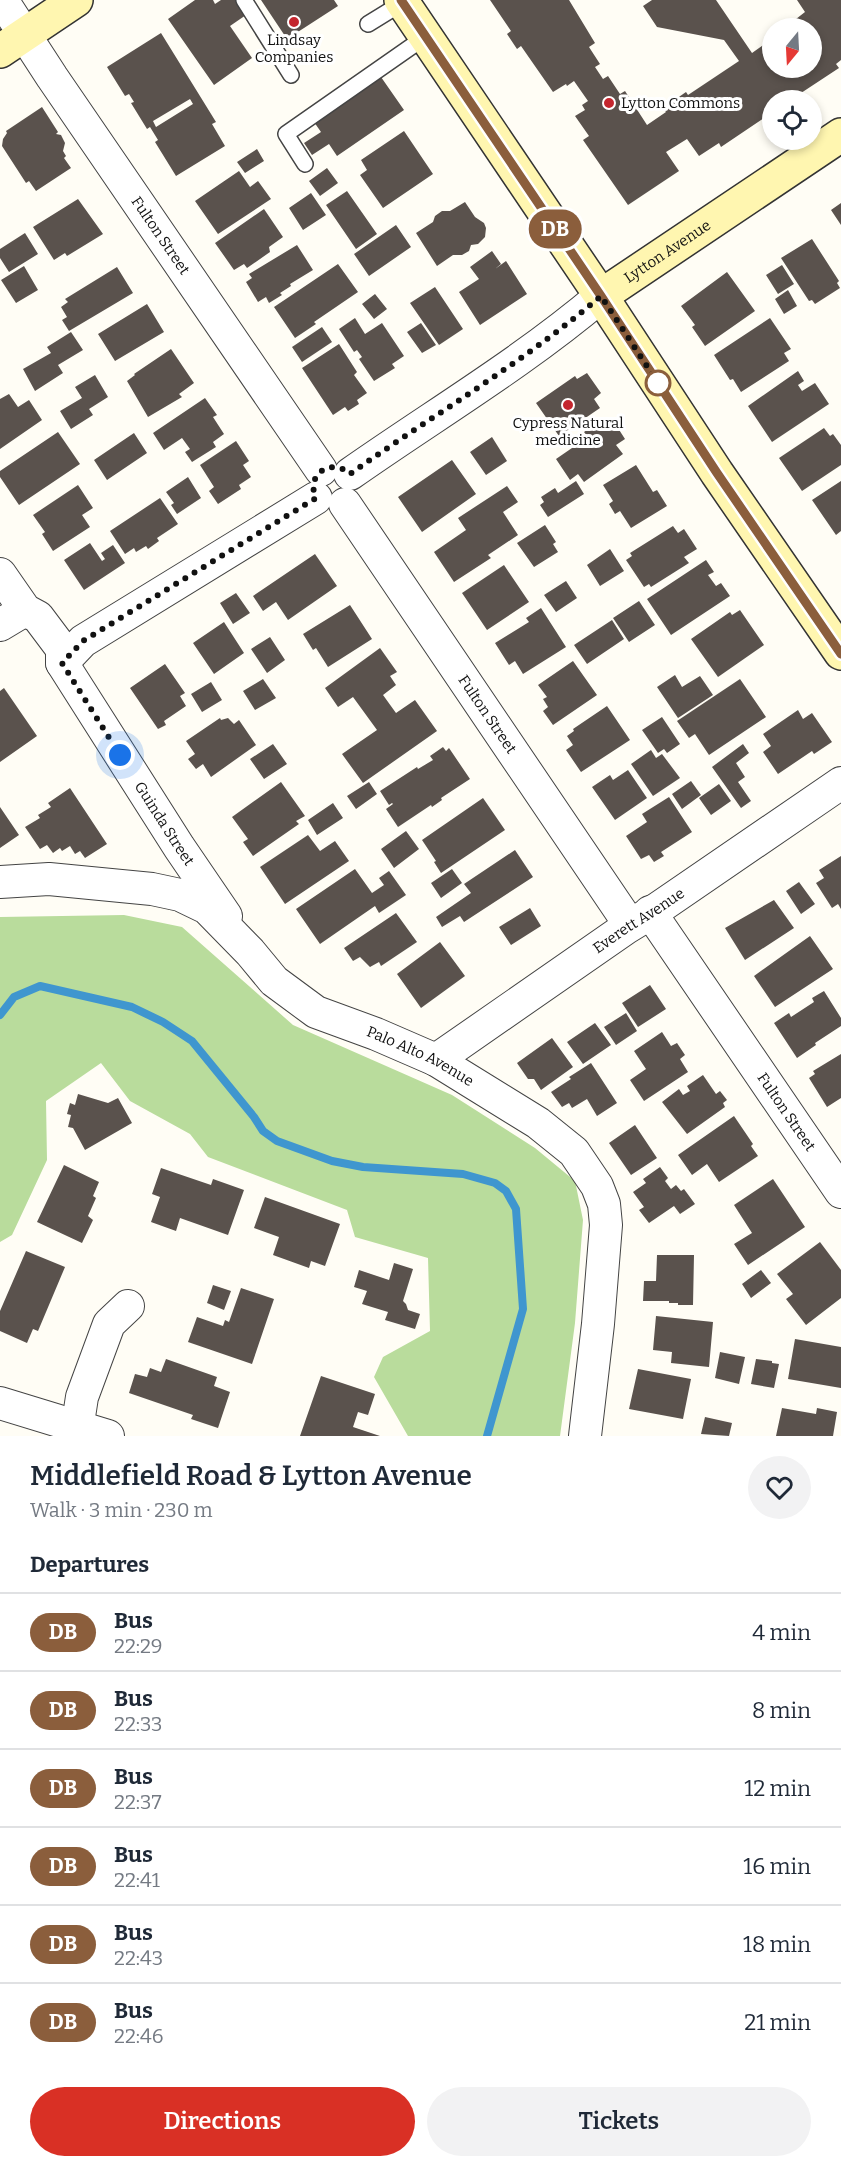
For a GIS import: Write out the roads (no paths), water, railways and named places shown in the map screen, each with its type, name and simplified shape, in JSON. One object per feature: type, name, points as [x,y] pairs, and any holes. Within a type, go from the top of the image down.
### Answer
[{"type":"main road","points":[[12,43],[76,0]]},
{"type":"main road","points":[[402,1],[717,473],[841,654]]},
{"type":"main road","name":"Lytton Avenue","points":[[601,296],[841,135]]},
{"type":"street","name":"Fulton Street","points":[[2,0],[12,43],[333,487],[640,919],[841,1192]]},
{"type":"street","name":"Lytton Avenue","points":[[62,663],[83,641],[333,487],[479,388],[601,296]]},
{"type":"street","name":"Guinda Street","points":[[0,574],[13,618],[45,658],[62,663],[179,847],[250,952]]},
{"type":"street","name":"Everett Avenue","points":[[436,1060],[841,783]]},
{"type":"street","name":"Palo Alto Avenue","points":[[0,882],[49,879],[152,889],[180,895],[207,908],[250,952],[274,981],[316,1012],[376,1034],[436,1060],[538,1123],[574,1152],[597,1186],[604,1204],[606,1225],[598,1324],[585,1436]]},
{"type":"street","points":[[77,1431],[82,1397],[110,1324],[128,1306]]},
{"type":"street","points":[[0,1402],[77,1431],[108,1436]]},
{"type":"lane","points":[[244,0],[291,75]]},
{"type":"lane","points":[[368,24],[402,1]]},
{"type":"lane","points":[[305,164],[286,134],[425,37]]},
{"type":"waterway","points":[[0,1015],[14,997],[40,986],[132,1007],[163,1022],[192,1041],[263,1131],[277,1141],[332,1161],[363,1167],[463,1174],[495,1183],[506,1191],[516,1209],[523,1309],[487,1436]]},
{"type":"place","name":"Lindsay Companies","points":[[294,22]]},
{"type":"place","name":"Lytton Commons","points":[[609,103]]},
{"type":"place","name":"Cypress Natural medicine","points":[[568,405]]}]
